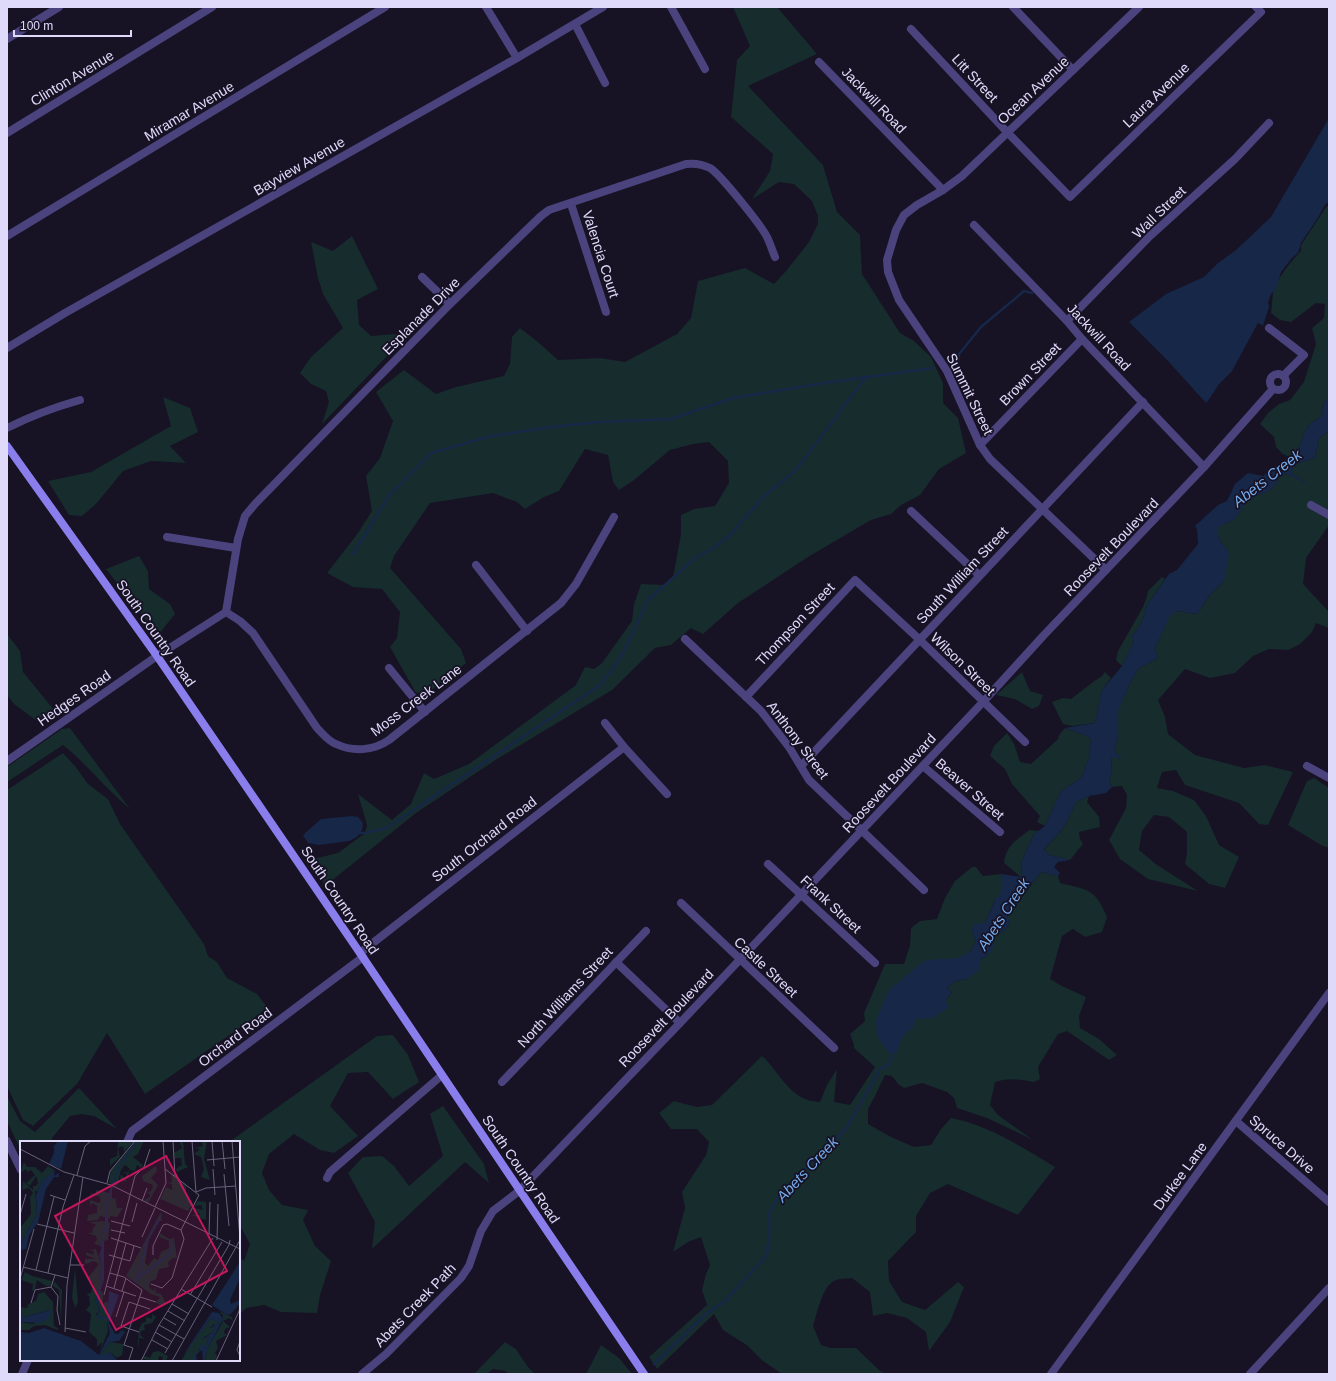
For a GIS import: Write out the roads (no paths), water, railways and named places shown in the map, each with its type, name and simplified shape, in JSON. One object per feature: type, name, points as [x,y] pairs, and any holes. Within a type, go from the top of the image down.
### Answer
[{"type":"main road","name":"South Country Road","points":[[7,446],[157,656],[362,955],[519,1191],[644,1374]]},
{"type":"street","points":[[7,39],[59,7]]},
{"type":"street","name":"Clinton Avenue","points":[[7,133],[212,7]]},
{"type":"street","name":"Miramar Avenue","points":[[7,236],[385,7]]},
{"type":"street","points":[[486,7],[517,58]]},
{"type":"street","name":"Bayview Avenue","points":[[7,348],[79,305],[517,58],[603,7]]},
{"type":"street","points":[[671,7],[705,69]]},
{"type":"street","points":[[1013,7],[1073,70]]},
{"type":"street","name":"Ocean Avenue","points":[[943,190],[962,176],[1137,8]]},
{"type":"street","name":"Laura Avenue","points":[[1070,196],[1258,10]]},
{"type":"street","points":[[575,24],[605,83]]},
{"type":"street","name":"Litt Street","points":[[911,28],[1007,132],[1070,196]]},
{"type":"street","name":"Jackwill Road","points":[[819,62],[943,190]]},
{"type":"street","name":"Wall Street","points":[[1066,321],[1150,236],[1235,159],[1270,123]]},
{"type":"street","name":"Esplanade Drive","points":[[226,612],[236,548],[245,516],[450,304],[549,210],[571,204],[686,164],[693,163],[710,168],[719,176],[759,224],[767,236],[774,257]]},
{"type":"street","name":"Summit Street","points":[[943,190],[917,205],[904,215],[896,230],[887,260],[888,272],[899,300],[947,371],[980,445],[990,460],[1106,570]]},
{"type":"street","name":"Valencia Court","points":[[571,204],[606,312]]},
{"type":"street","name":"Jackwill Road","points":[[974,225],[1204,467]]},
{"type":"street","points":[[422,277],[450,304]]},
{"type":"street","name":"Roosevelt Boulevard","points":[[1270,328],[1304,355],[1283,376]]},
{"type":"street","name":"Brown Street","points":[[980,445],[1082,339]]},
{"type":"street","name":"Roosevelt Boulevard","points":[[1277,374],[1286,379],[1284,387],[1277,390],[1273,389],[1269,384],[1271,377],[1277,374]]},
{"type":"street","name":"Roosevelt Boulevard","points":[[519,1191],[923,766],[1204,467],[1273,389]]},
{"type":"street","points":[[7,428],[28,417],[60,405],[80,400]]},
{"type":"street","name":"South William Street","points":[[801,766],[1143,402]]},
{"type":"street","points":[[1311,505],[1329,515]]},
{"type":"street","points":[[911,511],[979,575]]},
{"type":"street","name":"Moss Creek Lane","points":[[226,612],[252,633],[317,728],[326,737],[335,744],[358,750],[370,749],[381,745],[425,712],[553,611],[576,584],[614,517]]},
{"type":"street","points":[[166,537],[236,548]]},
{"type":"street","points":[[476,565],[527,631]]},
{"type":"street","name":"Thompson Street","points":[[746,697],[855,580],[864,589]]},
{"type":"street","name":"Wilson Street","points":[[864,589],[920,640],[1024,742]]},
{"type":"street","points":[[157,656],[226,612]]},
{"type":"street","name":"Anthony Street","points":[[685,639],[746,697],[776,729],[809,780],[924,890]]},
{"type":"street","name":"Hedges Road","points":[[7,761],[157,656]]},
{"type":"street","points":[[389,668],[425,712]]},
{"type":"street","points":[[605,722],[624,746],[668,794]]},
{"type":"street","name":"South Orchard Road","points":[[362,955],[624,746]]},
{"type":"street","name":"Beaver Street","points":[[923,766],[1000,832]]},
{"type":"street","points":[[1307,766],[1329,778]]},
{"type":"street","name":"Frank Street","points":[[768,864],[875,963]]},
{"type":"street","name":"Castle Street","points":[[681,903],[834,1048]]},
{"type":"street","name":"North Williams Street","points":[[502,1082],[646,930]]},
{"type":"street","name":"Orchard Road","points":[[127,1141],[132,1131],[362,955]]},
{"type":"street","points":[[616,962],[680,1023]]},
{"type":"street","name":"Durkee Lane","points":[[1051,1374],[1329,993]]},
{"type":"street","points":[[327,1178],[330,1172],[442,1075]]},
{"type":"street","name":"Spruce Drive","points":[[1236,1121],[1329,1202]]},
{"type":"street","points":[[7,1142],[20,1168]]},
{"type":"street","points":[[7,1159],[11,1150]]},
{"type":"street","name":"Abets Creek Path","points":[[362,1374],[386,1354],[461,1278],[469,1266],[481,1231],[492,1212],[519,1191]]},
{"type":"street","points":[[1250,1374],[1329,1288]]},
{"type":"street","points":[[22,1374],[28,1361]]},
{"type":"water","points":[[1329,118],[1329,201],[1324,206],[1301,243],[1298,253],[1281,272],[1276,289],[1271,294],[1268,302],[1269,307],[1263,326],[1258,323],[1232,371],[1219,384],[1206,403],[1168,361],[1129,322],[1166,294],[1204,277],[1218,263],[1236,250],[1271,217]]},
{"type":"water","points":[[1329,399],[1329,431],[1319,438],[1315,458],[1298,463],[1290,472],[1312,486],[1287,474],[1279,477],[1270,490],[1248,501],[1235,518],[1217,529],[1219,540],[1227,549],[1229,554],[1224,581],[1209,596],[1197,614],[1177,611],[1170,616],[1155,648],[1158,658],[1138,669],[1129,685],[1118,711],[1118,737],[1114,751],[1122,759],[1111,757],[1112,770],[1109,783],[1112,787],[1106,793],[1089,796],[1076,802],[1067,822],[1044,849],[1049,855],[1070,860],[1058,862],[1054,867],[1060,873],[1058,876],[1041,872],[1007,916],[1010,923],[1004,931],[993,936],[994,947],[989,954],[981,959],[979,970],[967,979],[955,981],[947,988],[952,992],[945,1001],[949,1007],[933,1018],[915,1019],[914,1026],[903,1036],[896,1053],[888,1053],[877,1035],[876,1021],[888,991],[927,960],[958,958],[970,952],[976,942],[972,931],[974,924],[985,923],[996,898],[1002,892],[1001,874],[1021,877],[1022,860],[1034,834],[1045,826],[1061,791],[1081,778],[1089,758],[1091,739],[1085,735],[1065,728],[1095,723],[1102,690],[1122,666],[1134,642],[1132,636],[1143,619],[1147,605],[1169,574],[1177,570],[1198,544],[1197,529],[1195,526],[1218,505],[1227,501],[1235,484],[1248,473],[1263,476],[1275,466],[1292,458],[1301,443],[1305,431],[1311,423],[1322,415],[1323,402]]},
{"type":"water","points":[[352,816],[358,817],[363,823],[362,830],[357,837],[349,841],[319,845],[308,843],[303,835],[321,819]]},
{"type":"waterway","points":[[952,369],[958,365],[959,354],[981,327],[1024,291],[1032,293]]},
{"type":"waterway","points":[[353,554],[389,496],[431,453],[491,436],[551,427],[599,422],[671,419],[733,398],[824,383],[933,368]]},
{"type":"waterway","points":[[357,833],[365,833],[387,828],[600,685],[620,659],[648,600],[695,558],[712,549],[729,536],[764,496],[795,471],[866,377]]},
{"type":"waterway","name":"Abets Creek","points":[[654,1364],[706,1314],[725,1301],[767,1255],[769,1213],[779,1195],[846,1129],[880,1069],[887,1066],[893,1056],[892,1051]]}]
